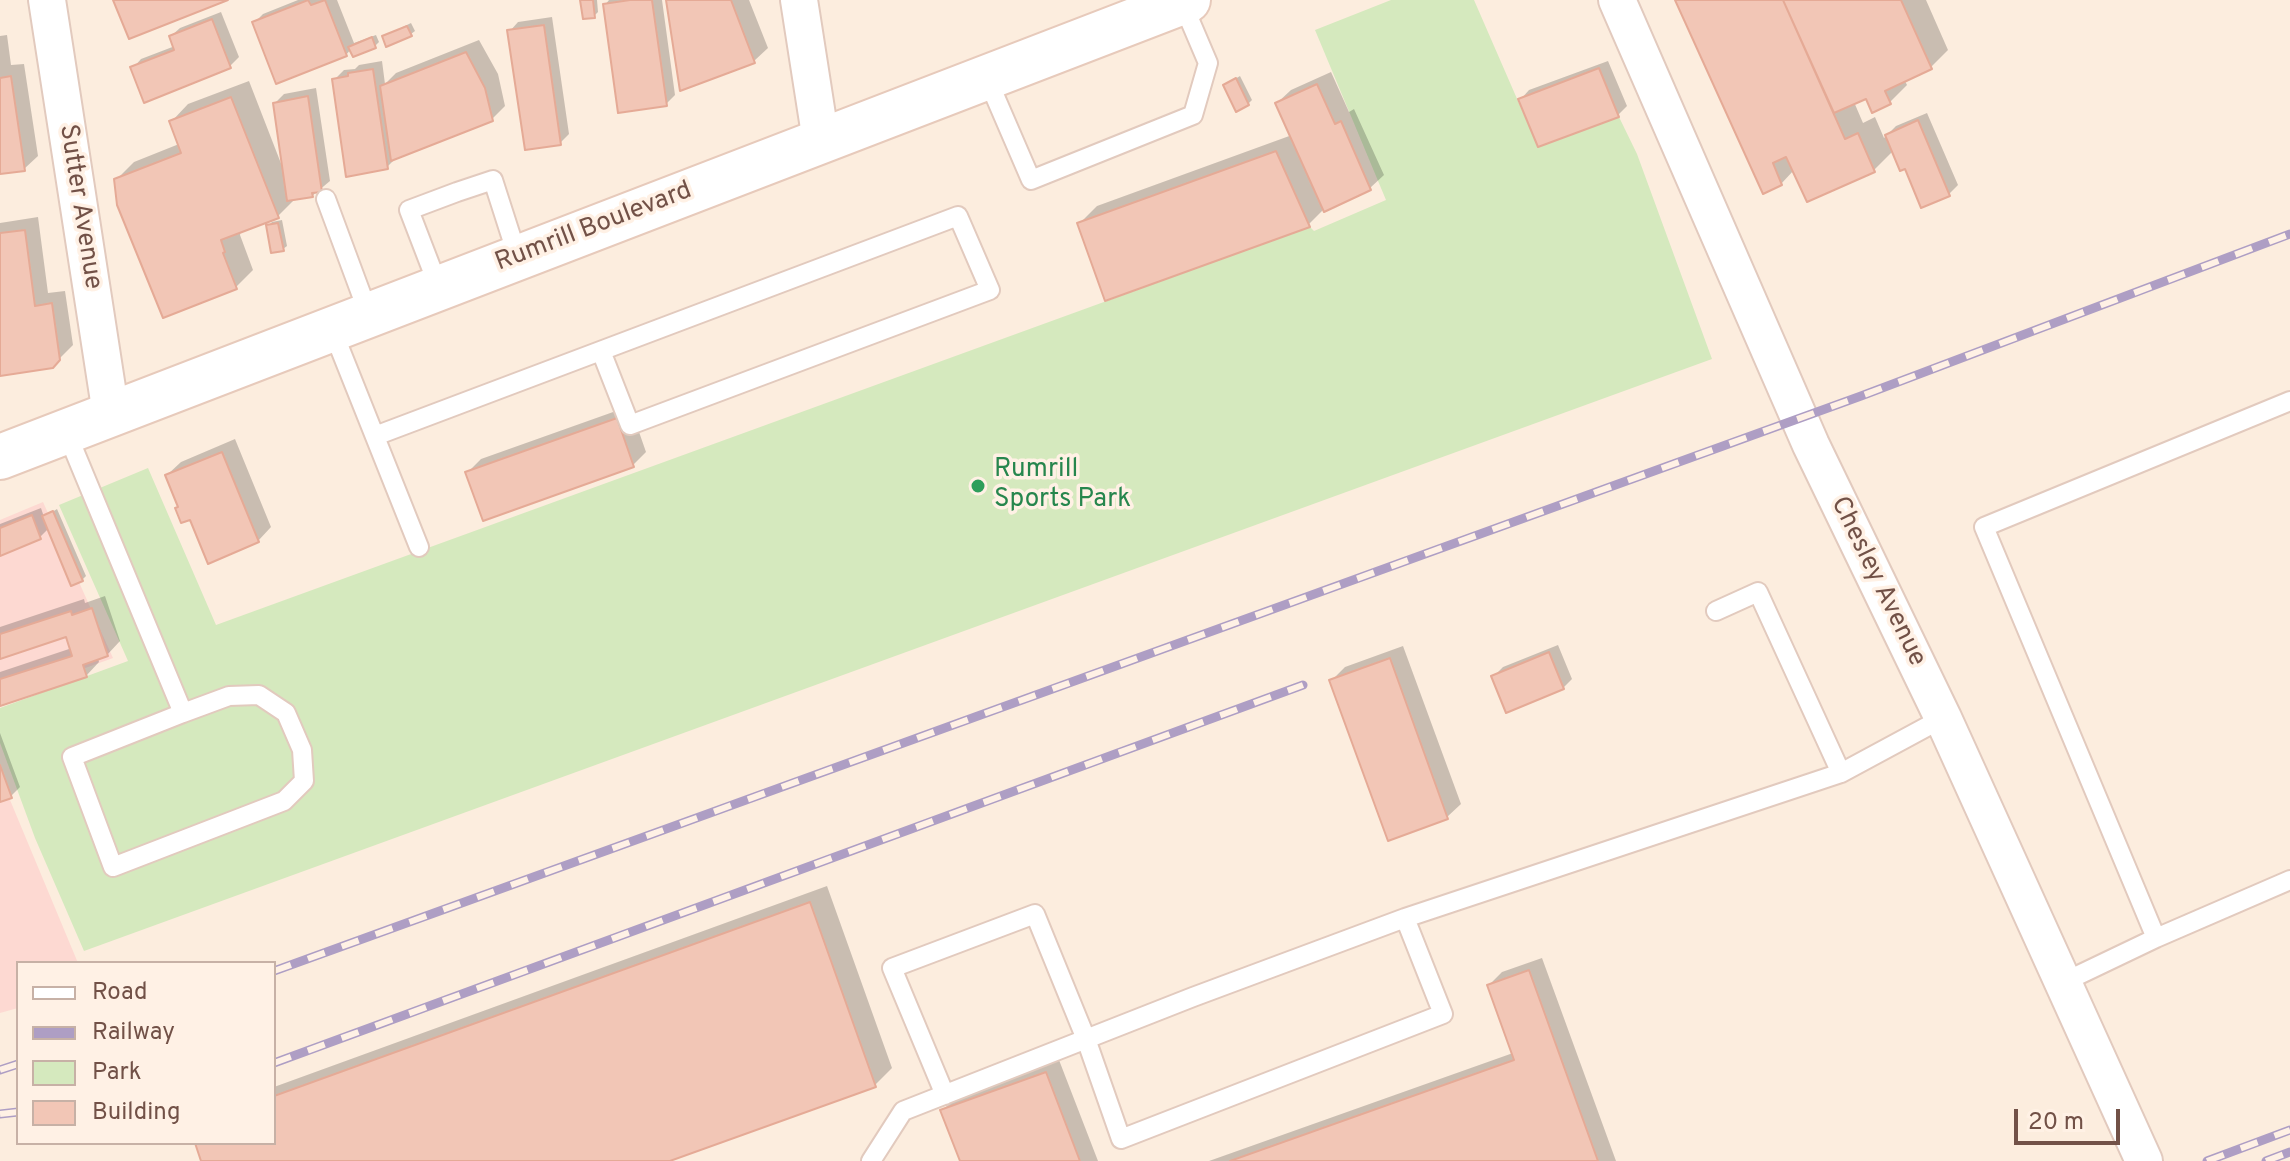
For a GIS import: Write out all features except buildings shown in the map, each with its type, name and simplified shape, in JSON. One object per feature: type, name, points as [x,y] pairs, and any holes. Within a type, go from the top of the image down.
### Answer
[{"type":"main road","name":"Rumrill Boulevard","points":[[0,457],[1185,1]]},
{"type":"street","name":"Sutter Avenue","points":[[47,0],[111,414]]},
{"type":"street","points":[[799,0],[821,141]]},
{"type":"street","name":"Chesley Avenue","points":[[1617,0],[1811,445],[1943,718],[2144,1161]]},
{"type":"lane","points":[[987,78],[1031,180],[1193,115],[1208,63],[1185,1]]},
{"type":"lane","points":[[439,288],[409,210],[493,180],[518,258]]},
{"type":"lane","points":[[326,199],[375,436],[419,547]]},
{"type":"lane","points":[[375,436],[958,216],[990,290],[630,425],[601,351]]},
{"type":"lane","points":[[2156,938],[1984,527],[2290,401]]},
{"type":"lane","points":[[66,431],[183,713]]},
{"type":"lane","points":[[1716,611],[1758,592],[1841,773]]},
{"type":"lane","points":[[259,695],[286,713],[302,750],[304,781],[284,801],[113,867],[72,757],[183,713],[229,696],[259,695]]},
{"type":"lane","points":[[871,1161],[903,1111],[1405,918],[1841,773],[1943,718]]},
{"type":"lane","points":[[2064,982],[2290,880]]},
{"type":"lane","points":[[945,1095],[892,968],[1035,914],[1086,1039],[1121,1139],[1443,1014],[1405,918]]},
{"type":"shaded area","points":[[43,502],[113,658],[0,699],[0,520]]},
{"type":"shaded area","points":[[0,776],[77,961],[16,961],[16,1009],[0,1013]]},
{"type":"green space","name":"Rumrill Sports Park","points":[[1391,0],[1474,0],[1538,147],[1619,117],[1637,154],[1712,359],[84,951],[35,838],[0,743],[0,708],[128,661],[59,505],[148,468],[216,625],[1310,227],[1314,231],[1386,200],[1315,30]]},
{"type":"railway","points":[[276,970],[1861,396],[2290,234]]},
{"type":"railway","points":[[276,1062],[1303,685]]},
{"type":"railway","points":[[0,1070],[16,1065]]},
{"type":"railway","points":[[0,1114],[16,1112]]},
{"type":"railway","points":[[2207,1161],[2290,1130]]},
{"type":"railway","points":[[2266,1161],[2290,1152]]},
{"type":"place","name":"Rumrill Sports Park","points":[[978,486]]}]
